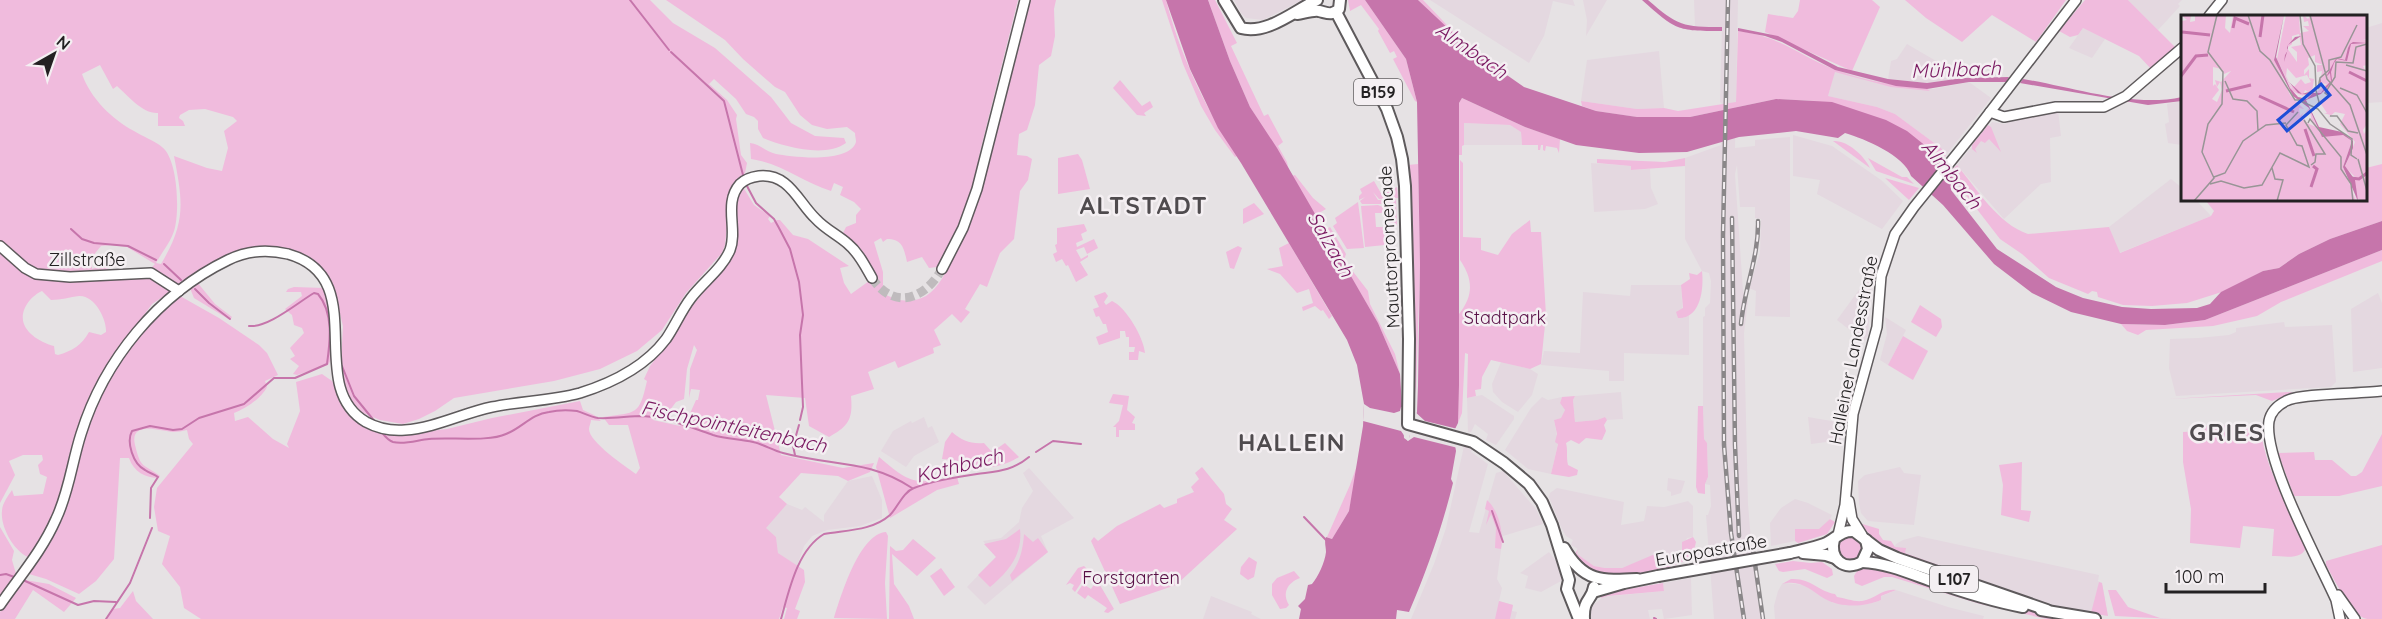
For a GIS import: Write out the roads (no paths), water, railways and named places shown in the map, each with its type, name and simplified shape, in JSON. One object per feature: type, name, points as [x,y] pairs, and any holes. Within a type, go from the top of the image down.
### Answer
[{"type":"main road","points":[[942,269],[975,198],[1025,0]]},
{"type":"main road","points":[[1224,0],[1241,27],[1252,31],[1262,29],[1319,4],[1327,14],[1336,12],[1340,0]]},
{"type":"main road","name":"Halleiner Landesstraße","points":[[1836,537],[1843,521],[1853,414],[1877,327],[1881,276],[1895,234],[1922,196],[2076,0]]},
{"type":"main road","points":[[2210,15],[2222,0]]},
{"type":"main road","name":"Mauttorpromenade","points":[[1336,12],[1387,109],[1402,159],[1405,186],[1411,425],[1462,438],[1488,450],[1529,484],[1542,502],[1553,527]]},
{"type":"main road","points":[[1990,112],[2004,117],[2056,107],[2095,108],[2122,99],[2181,49]]},
{"type":"main road","points":[[0,605],[45,543],[58,516],[87,416],[105,379],[136,332],[179,291],[226,260],[257,250],[269,250],[292,255],[304,261],[321,276],[333,300],[339,387],[345,402],[358,417],[377,426],[396,430],[420,428],[491,408],[580,393],[618,378],[648,359],[665,340],[692,297],[723,263],[729,253],[733,237],[733,199],[738,186],[750,178],[774,177],[789,186],[817,220],[856,253],[872,278]]},
{"type":"main road","name":"Zillstraße","points":[[0,246],[25,268],[36,274],[70,277],[151,273],[179,291]]},
{"type":"main road","points":[[2340,619],[2336,600],[2277,464],[2269,439],[2269,420],[2274,410],[2288,399],[2382,391]]},
{"type":"main road","name":"Halleiner Landesstraße","points":[[1848,480],[1849,509],[1855,525],[1864,538]]},
{"type":"main road","name":"B159","points":[[1553,527],[1567,553],[1594,584],[1582,619]]},
{"type":"main road","name":"B159","points":[[1553,527],[1569,579],[1567,589],[1582,619]]},
{"type":"main road","name":"Europastraße","points":[[1586,574],[1609,579],[1658,576],[1790,553],[1836,537],[1848,530],[1864,538],[1879,550],[1897,558],[2047,610]]},
{"type":"main road","points":[[1835,558],[1832,546],[1836,537]]},
{"type":"main road","points":[[1862,562],[1868,549],[1864,538]]},
{"type":"main road","name":"Europastraße","points":[[1790,553],[1818,554],[1835,558],[1838,562],[1850,566],[1862,562],[1876,562],[2002,603],[2095,619]]},
{"type":"main road","points":[[2320,565],[2355,619]]},
{"type":"main road","points":[[1569,579],[1579,573],[1586,574]]},
{"type":"main road","name":"Europastraße","points":[[1590,596],[1637,579]]},
{"type":"main road","points":[[1571,597],[1576,599],[1590,596]]},
{"type":"water","name":"Salzach","points":[[1166,0],[1208,0],[1230,61],[1250,107],[1277,148],[1378,323],[1400,374],[1404,438],[1408,441],[1417,412],[1418,386],[1420,265],[1417,102],[1406,59],[1365,0],[1418,0],[1471,50],[1524,87],[1596,111],[1637,117],[1690,117],[1776,99],[1832,102],[1886,120],[1907,131],[1927,147],[1953,178],[1951,190],[1997,249],[2056,287],[2083,298],[2122,307],[2197,308],[2210,304],[2221,292],[2263,271],[2279,268],[2299,254],[2330,239],[2382,221],[2382,250],[2205,320],[2165,325],[2121,324],[2071,312],[2032,293],[1994,264],[1943,205],[1911,176],[1901,161],[1873,144],[1845,133],[1838,138],[1796,131],[1739,137],[1687,152],[1639,153],[1576,145],[1525,127],[1462,98],[1459,103],[1458,423],[1453,433],[1456,451],[1451,479],[1453,483],[1439,533],[1409,612],[1397,610],[1396,619],[1299,619],[1301,609],[1298,606],[1305,599],[1308,585],[1314,581],[1324,560],[1326,537],[1332,539],[1349,511],[1363,426],[1364,404],[1357,365],[1347,340],[1218,128],[1190,69]]},
{"type":"water","points":[[1642,0],[1648,0],[1674,20],[1689,25],[1722,27],[1722,31],[1678,27],[1662,18]]},
{"type":"water","points":[[1738,28],[1778,36],[1838,67],[1888,79],[1927,83],[1963,78],[2009,77],[2006,82],[1969,82],[1927,89],[1896,86],[1835,70],[1782,42],[1738,31]]},
{"type":"water","points":[[2023,79],[2123,98],[2163,100],[2181,97],[2181,101],[2148,105],[2020,83]]},
{"type":"waterway","points":[[630,0],[669,50]]},
{"type":"waterway","points":[[671,52],[724,101],[743,175]]},
{"type":"waterway","points":[[747,186],[756,203],[774,219],[779,228],[790,249],[799,282],[803,315],[800,335],[803,407],[800,420]]},
{"type":"waterway","name":"Fischpointleitenbach","points":[[71,229],[82,239],[94,243],[128,246],[156,260]]},
{"type":"waterway","name":"Fischpointleitenbach","points":[[164,264],[181,280]]},
{"type":"waterway","name":"Fischpointleitenbach","points":[[195,289],[230,319]]},
{"type":"waterway","points":[[150,518],[151,488],[158,477],[141,467],[134,458],[130,447],[132,431],[150,426],[173,430],[182,429],[199,418],[244,404],[274,378],[295,378],[327,364],[329,319],[318,294],[314,293],[265,323],[249,326]]},
{"type":"waterway","name":"Fischpointleitenbach","points":[[342,366],[354,396],[376,423]]},
{"type":"waterway","name":"Fischpointleitenbach","points":[[380,430],[391,441],[397,443],[429,439],[480,439],[499,436],[512,431],[537,415],[556,411],[577,411],[598,418],[643,416],[670,421],[718,436],[757,443],[800,457],[849,464],[880,472],[912,488]]},
{"type":"waterway","points":[[795,455],[793,446],[799,425]]},
{"type":"waterway","name":"Kothbach","points":[[1036,452],[1053,441],[1081,444]]},
{"type":"waterway","name":"Kothbach","points":[[781,619],[795,572],[807,550],[824,534],[858,529],[883,520],[890,515],[910,490],[921,485],[1005,470],[1029,457]]},
{"type":"waterway","points":[[1492,511],[1503,542]]},
{"type":"waterway","name":"Kothbach","points":[[1304,517],[1326,540]]},
{"type":"waterway","points":[[106,619],[130,583],[152,528]]},
{"type":"waterway","points":[[0,575],[6,574],[17,578]]},
{"type":"waterway","points":[[23,580],[78,605],[94,601],[116,602]]},
{"type":"tunnel","points":[[872,278],[890,295],[899,298],[909,297],[927,288],[942,269]]},
{"type":"railway","points":[[1728,0],[1723,235],[1724,445],[1731,533],[1744,619]]},
{"type":"railway","points":[[1732,218],[1735,445],[1739,536]]},
{"type":"railway","points":[[1741,324],[1754,260],[1758,221]]},
{"type":"railway","points":[[1752,543],[1763,619]]},
{"type":"district","name":"ALTSTADT","points":[[1144,205]]},
{"type":"district","name":"GRIES","points":[[2227,432]]},
{"type":"district","name":"HALLEIN","points":[[1292,442]]},
{"type":"water label","name":"Almbach","points":[[1472,50]]},
{"type":"water label","name":"Mühlbach","points":[[1956,69]]},
{"type":"water label","name":"Almbach","points":[[1952,174]]},
{"type":"park label","name":"Stadtpark","points":[[1505,317]]},
{"type":"park label","name":"Forstgarten","points":[[1131,577]]}]
